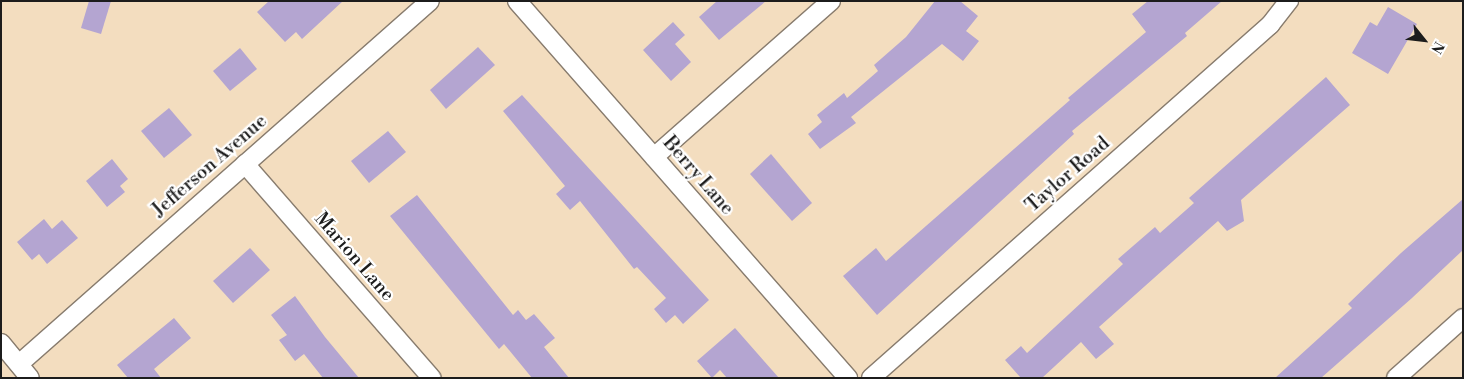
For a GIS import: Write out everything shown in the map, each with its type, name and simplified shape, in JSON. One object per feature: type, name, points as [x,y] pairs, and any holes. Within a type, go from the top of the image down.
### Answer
[{"type":"street","name":"Jefferson Avenue","points":[[19,364],[430,1]]},
{"type":"street","name":"Berry Lane","points":[[517,1],[848,378]]},
{"type":"street","points":[[654,157],[831,1]]},
{"type":"street","name":"Taylor Road","points":[[871,378],[1270,25],[1289,1]]},
{"type":"street","name":"Marion Lane","points":[[245,164],[432,378]]},
{"type":"street","points":[[1396,378],[1463,318]]},
{"type":"street","points":[[1,343],[30,378]]},
{"type":"building","points":[[89,1],[111,1],[101,34],[81,28]]},
{"type":"building","points":[[269,1],[343,1],[302,39],[296,32],[285,42],[257,12]]},
{"type":"building","points":[[717,1],[766,1],[719,40],[699,17]]},
{"type":"building","points":[[935,1],[960,1],[978,16],[966,31],[979,41],[963,61],[942,44],[851,117],[856,123],[820,149],[808,134],[822,122],[817,115],[844,93],[847,98],[878,71],[874,65],[906,37]]},
{"type":"building","points":[[1148,1],[1222,1],[1185,33],[1187,36],[1072,131],[1074,134],[877,315],[843,276],[876,248],[886,261],[1070,100],[1068,98],[1146,32],[1132,14]]},
{"type":"building","points":[[1388,7],[1417,24],[1388,74],[1352,53],[1370,22],[1377,26]]},
{"type":"building","points":[[673,22],[685,35],[675,44],[691,62],[671,81],[643,50]]},
{"type":"building","points":[[478,47],[495,65],[446,109],[430,90]]},
{"type":"building","points":[[240,48],[257,69],[230,91],[213,71]]},
{"type":"building","points":[[1326,77],[1350,105],[1241,200],[1244,221],[1227,231],[1218,221],[1099,327],[1114,344],[1096,359],[1081,342],[1042,378],[1021,378],[1005,360],[1021,346],[1027,353],[1123,264],[1118,259],[1155,227],[1160,233],[1194,203],[1189,198]]},
{"type":"building","points":[[522,95],[709,300],[683,324],[675,315],[666,323],[654,309],[666,298],[637,267],[634,269],[580,201],[570,210],[556,194],[565,186],[503,111]]},
{"type":"building","points":[[169,108],[192,135],[164,158],[141,131]]},
{"type":"building","points":[[388,131],[406,152],[369,183],[351,161]]},
{"type":"building","points":[[771,154],[812,203],[792,221],[750,174]]},
{"type":"building","points":[[112,159],[128,179],[120,186],[125,192],[107,207],[86,181]]},
{"type":"building","points":[[417,195],[513,315],[518,310],[526,320],[534,314],[555,338],[544,347],[569,378],[532,378],[504,344],[499,349],[390,216]]},
{"type":"building","points":[[1463,199],[1463,250],[1412,298],[1321,378],[1275,378],[1352,308],[1348,304],[1401,253]]},
{"type":"building","points":[[44,219],[52,229],[62,220],[78,238],[47,264],[39,254],[32,260],[17,242]]},
{"type":"building","points":[[250,248],[270,270],[233,303],[213,281]]},
{"type":"building","points":[[295,296],[325,337],[359,378],[323,378],[304,354],[295,361],[279,340],[287,335],[271,315]]},
{"type":"building","points":[[174,318],[191,338],[154,369],[161,378],[128,378],[117,365]]},
{"type":"building","points":[[735,328],[779,378],[727,378],[720,370],[712,378],[697,361]]}]
